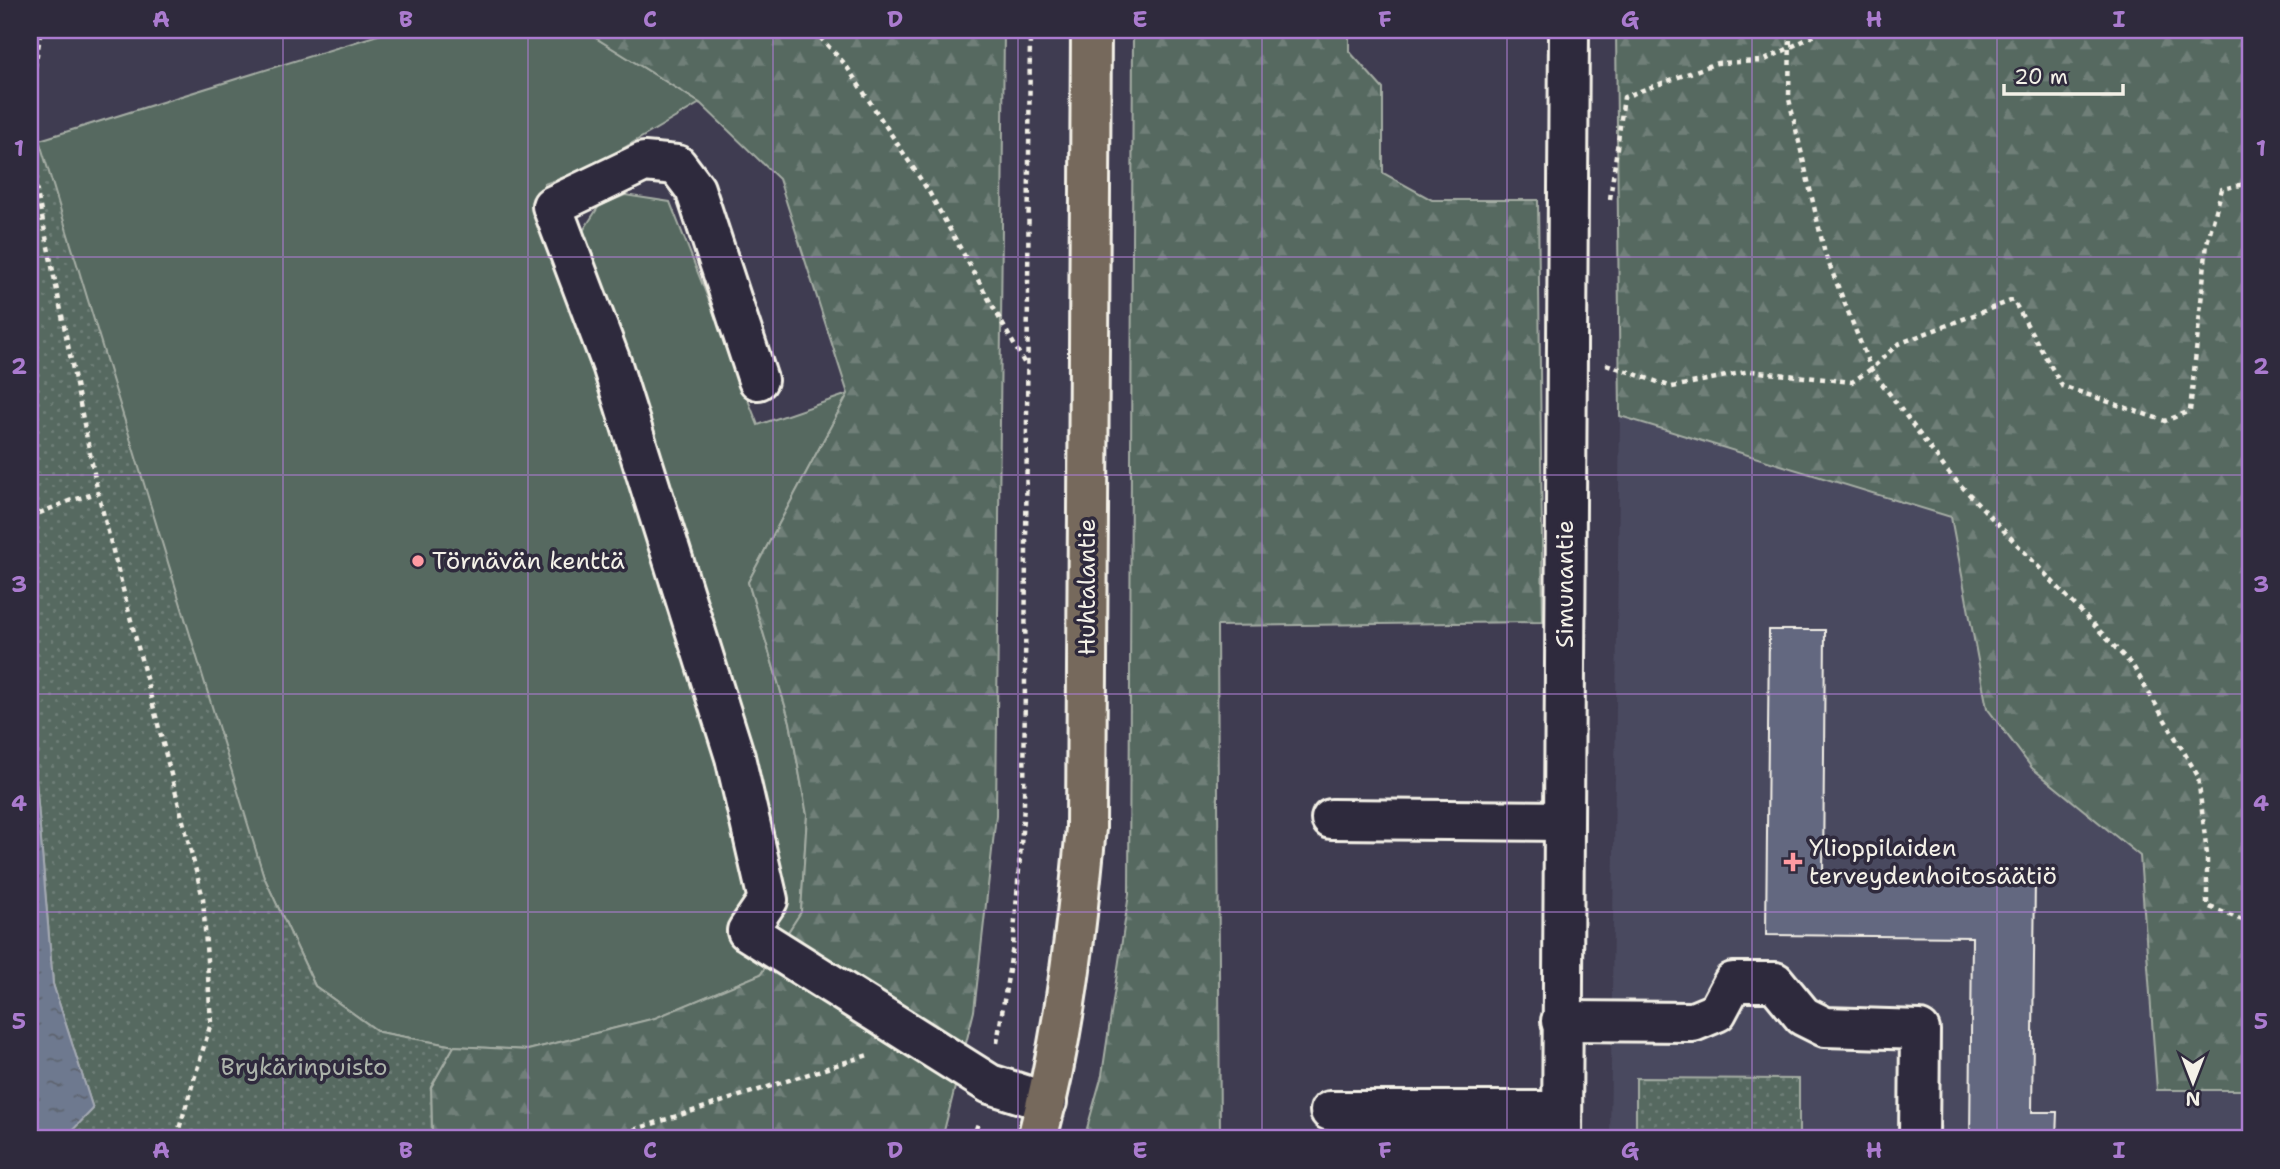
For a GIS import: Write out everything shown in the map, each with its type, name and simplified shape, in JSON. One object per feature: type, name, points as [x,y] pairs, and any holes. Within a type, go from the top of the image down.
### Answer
[{"type":"main road","name":"Huhtalantie","points":[[1037,1139],[1047,1102],[1074,953],[1086,828],[1091,30]]},
{"type":"street","name":"Simunantie","points":[[1562,1125],[1569,30]]},
{"type":"street","points":[[758,380],[695,189],[677,165],[644,162],[552,206],[612,365],[735,757],[768,900],[747,931],[990,1084],[1047,1102]]},
{"type":"street","points":[[1331,819],[1563,821]]},
{"type":"street","points":[[1562,1021],[1693,1022],[1717,1012],[1733,982],[1775,982],[1802,1016],[1825,1027],[1920,1030],[1919,1139]]},
{"type":"street","points":[[1330,1111],[1562,1125]]},
{"type":"path","points":[[30,97],[41,30]]},
{"type":"path","points":[[813,30],[845,64],[929,192],[1027,367]]},
{"type":"path","points":[[973,1139],[990,1084],[1013,946],[1024,806],[1030,30]]},
{"type":"path","points":[[1790,30],[1789,99],[1825,254],[1871,369],[1947,471],[2133,666],[2198,776],[2207,855],[2207,906],[2250,923]]},
{"type":"path","points":[[1567,232],[1609,208],[1624,97],[1717,63],[1763,61],[1825,30]]},
{"type":"path","points":[[30,158],[98,493],[203,898],[211,1023],[176,1139]]},
{"type":"path","points":[[1567,350],[1672,387],[1751,371],[1852,382],[1898,344],[2013,300],[2062,386],[2165,421],[2190,411],[2207,243],[2222,189],[2250,183]]},
{"type":"path","points":[[30,517],[69,501],[98,493]]},
{"type":"path","points":[[605,1139],[919,1039]]},
{"type":"shaded area","points":[[1620,416],[1951,517],[1987,708],[2032,768],[2140,856],[2157,1090],[2250,1090],[2250,1139],[1610,1139]]},
{"type":"green space","name":"Törnävän kenttä","points":[[394,30],[583,30],[700,103],[588,169],[544,184],[570,251],[599,206],[625,195],[670,202],[758,425],[848,394],[748,582],[790,722],[807,815],[801,912],[761,974],[656,1018],[528,1050],[454,1046],[379,1032],[315,986],[264,877],[30,143]]},
{"type":"green space","points":[[583,30],[1004,30],[996,815],[974,1011],[942,1139],[432,1139],[431,1087],[454,1046],[528,1050],[655,1018],[761,974],[801,912],[807,815],[790,722],[748,582],[848,394],[779,179],[700,103]]},
{"type":"green space","points":[[1133,30],[1349,30],[1349,51],[1383,89],[1383,173],[1432,200],[1538,200],[1543,622],[1217,626],[1220,1139],[1084,1139],[1102,1075],[1129,894]]},
{"type":"green space","points":[[1616,30],[2250,30],[2250,1090],[2157,1090],[2140,856],[2032,768],[1987,708],[1951,517],[1620,416]]},
{"type":"green space","name":"Brykärinpuisto","points":[[30,132],[40,143],[264,877],[315,986],[379,1032],[454,1046],[431,1087],[432,1139],[64,1139],[93,1109],[53,984],[35,769],[30,659]]},
{"type":"green space","points":[[1636,1078],[1799,1079],[1799,1139],[1636,1139]]},
{"type":"water","points":[[30,659],[35,769],[53,984],[93,1109],[64,1139],[30,1139]]},
{"type":"building","points":[[1769,630],[1825,630],[1823,878],[2035,880],[2032,1112],[2057,1112],[2056,1139],[1970,1139],[1972,937],[1766,935]]},
{"type":"building","points":[[1274,1135],[1370,1135],[1370,1139],[1274,1139]]},
{"type":"place","name":"Törnävän kenttä","points":[[418,561]]},
{"type":"place","name":"Ylioppilaiden terveydenhoitosäätiö","points":[[1793,862]]}]
